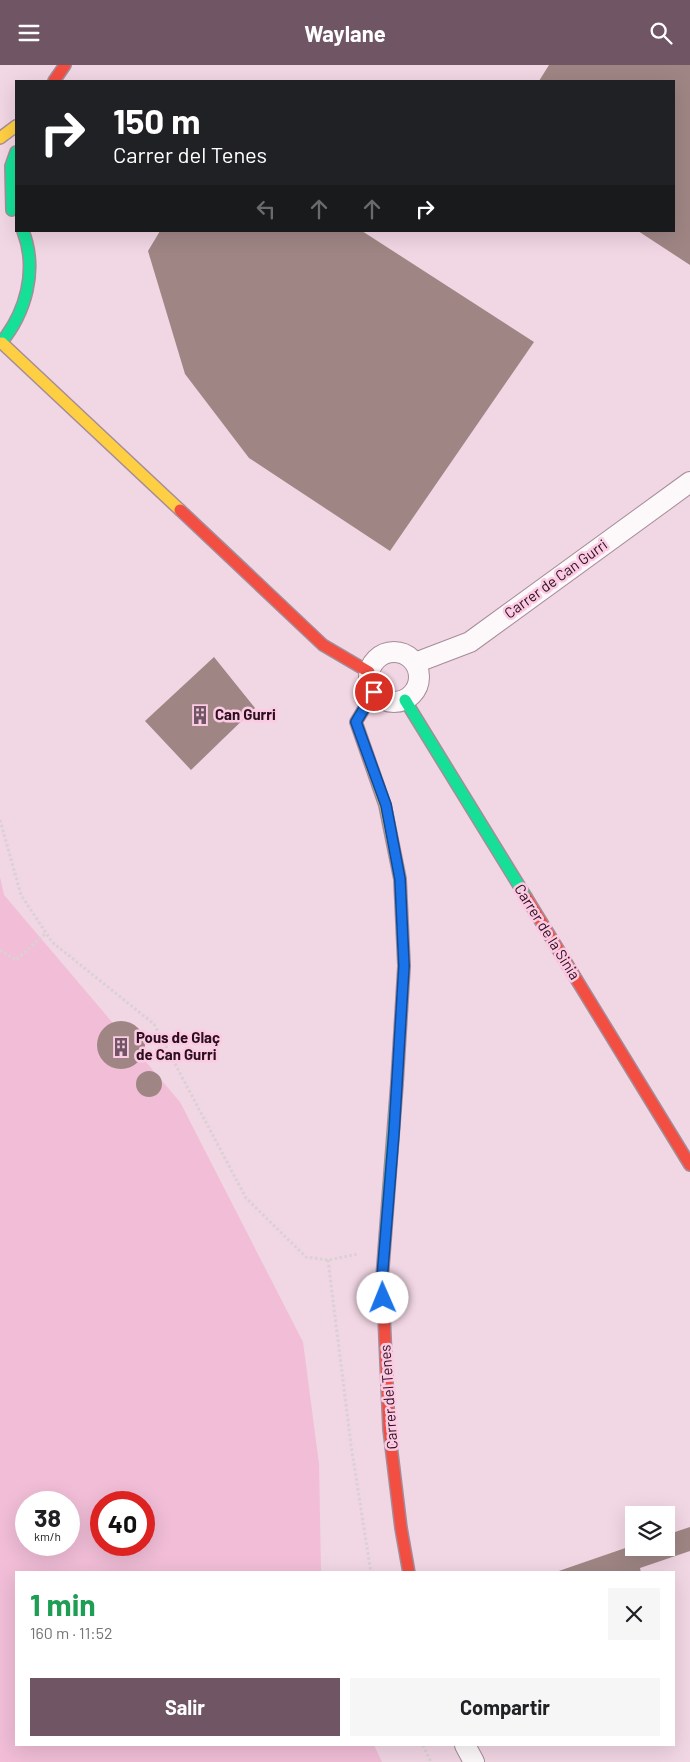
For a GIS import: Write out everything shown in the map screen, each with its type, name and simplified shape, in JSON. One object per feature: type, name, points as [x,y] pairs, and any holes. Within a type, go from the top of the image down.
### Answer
[{"type":"street","points":[[58,73],[75,65]]},
{"type":"street","points":[[0,138],[15,127]]},
{"type":"street","points":[[14,214],[11,166],[15,156]]},
{"type":"street","points":[[0,197],[14,214]]},
{"type":"street","points":[[23,232],[30,263],[28,292],[18,319],[1,343],[323,645],[369,672]]},
{"type":"street","name":"Carrer de Can Gurri","points":[[415,663],[470,642],[690,482]]},
{"type":"street","points":[[394,651],[402,653],[410,657],[415,663],[420,679],[412,695],[397,702],[380,698],[374,692],[369,672],[378,658],[385,653],[394,651]]},
{"type":"street","name":"Carrer del Tenes","points":[[374,692],[356,722],[386,805],[400,879],[404,966],[394,1132],[382,1279],[390,1429],[401,1528],[409,1571]]},
{"type":"street","name":"Carrer de la Sinia","points":[[405,699],[690,1165]]},
{"type":"street","points":[[466,1746],[474,1762]]},
{"type":"path","points":[[0,820],[21,895],[52,942],[154,1024],[246,1198],[306,1257],[328,1260],[385,1249]]},
{"type":"path","points":[[0,950],[16,960],[46,933]]},
{"type":"path","points":[[328,1260],[351,1445],[371,1571]]},
{"type":"path","points":[[423,1746],[431,1762]]},
{"type":"shaded area","points":[[0,877],[4,895],[180,1102],[303,1342],[319,1464],[321,1571],[15,1571],[15,1746],[374,1746],[382,1762],[0,1762]]},
{"type":"building","points":[[549,65],[690,65],[690,265],[640,232],[675,232],[675,80],[540,80]]},
{"type":"building","points":[[159,232],[364,232],[534,342],[390,551],[249,458],[185,374],[148,251]]},
{"type":"building","name":"Can Gurri","points":[[214,657],[255,708],[191,770],[145,721]]},
{"type":"building","name":"Pous de Glaç de Can Gurri","points":[[121,1021],[130,1023],[138,1028],[143,1036],[145,1045],[143,1054],[138,1062],[130,1067],[121,1069],[112,1067],[104,1062],[99,1054],[97,1045],[99,1036],[104,1028],[112,1023]]},
{"type":"building","points":[[149,1071],[158,1075],[162,1084],[158,1093],[149,1097],[140,1093],[136,1084],[140,1075]]},
{"type":"building","points":[[690,1527],[690,1551],[640,1568],[641,1571],[559,1571],[625,1548],[625,1556],[675,1556],[675,1532]]},
{"type":"traffic: fast","points":[[12,210],[11,166],[15,155]]},
{"type":"traffic: fast","points":[[0,344],[17,319],[27,291],[29,261],[23,232]]},
{"type":"traffic: fast","points":[[405,700],[526,897]]},
{"type":"traffic: fast","points":[[383,1293],[382,1279],[397,1083]]},
{"type":"traffic: slow","points":[[0,138],[15,127]]},
{"type":"traffic: slow","points":[[2,343],[180,510]]},
{"type":"traffic: slow","points":[[374,692],[356,722],[385,805],[400,879],[404,966],[397,1083]]},
{"type":"traffic: jam","points":[[55,80],[65,65]]},
{"type":"traffic: jam","points":[[180,510],[323,645],[369,672]]},
{"type":"traffic: jam","points":[[526,897],[690,1165]]},
{"type":"traffic: jam","points":[[383,1293],[389,1429],[401,1528],[409,1571]]},
{"type":"place","name":"Can Gurri","points":[[200,715]]},
{"type":"place","name":"Pous de Glaç de Can Gurri","points":[[121,1047]]},
{"type":"route","points":[[374,692],[356,722],[386,805],[400,879],[404,966],[394,1132],[382,1279],[383,1298]]}]
